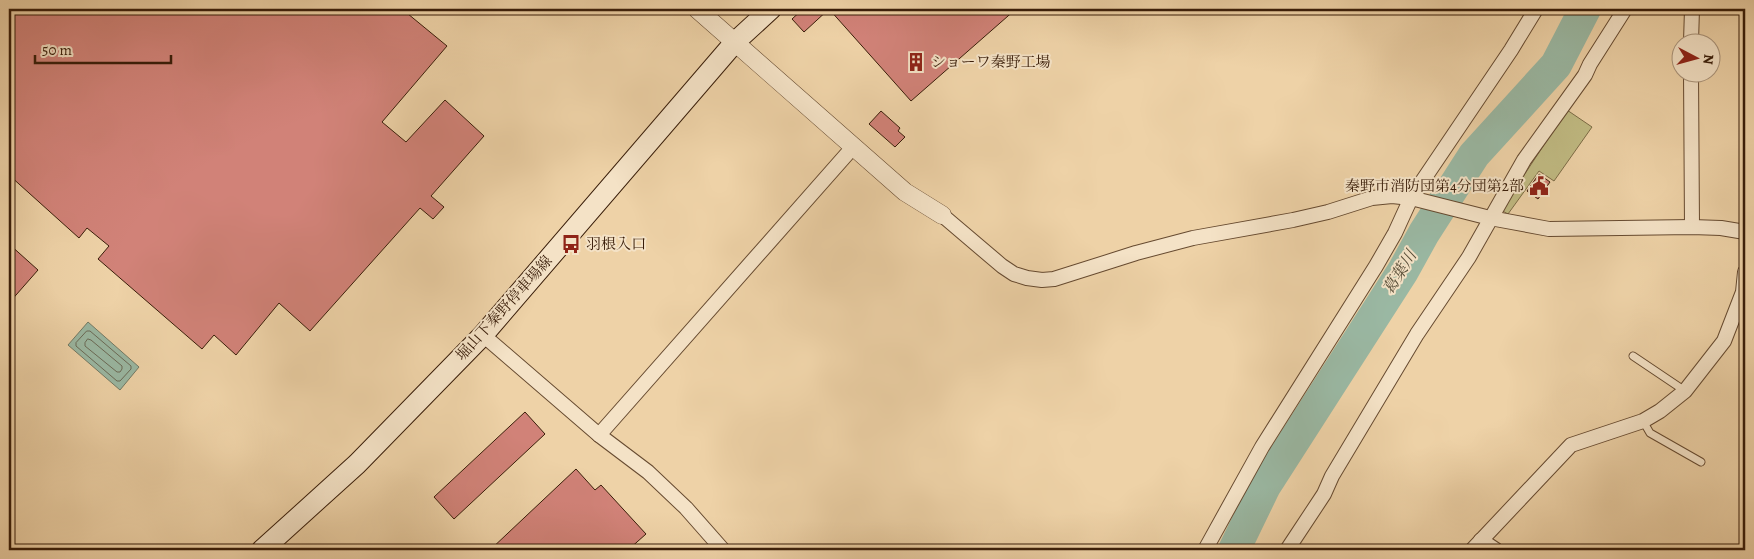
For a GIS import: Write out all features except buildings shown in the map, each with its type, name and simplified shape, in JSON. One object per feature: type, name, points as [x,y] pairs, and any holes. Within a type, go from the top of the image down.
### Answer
[{"type":"main road","name":"堀山下秦野停車場線","points":[[262,550],[357,464],[483,335],[735,42],[771,9]]},
{"type":"street","points":[[697,9],[905,192],[942,215],[1002,266],[1014,274],[1027,278],[1054,279],[1136,253],[1193,238],[1293,220],[1328,212],[1372,198],[1392,196],[1417,199],[1490,218],[1549,229],[1692,227],[1721,228],[1745,232]]},
{"type":"street","points":[[1205,550],[1262,448],[1536,9]]},
{"type":"street","points":[[1292,548],[1324,494],[1332,476],[1402,359],[1469,257],[1524,160],[1585,75],[1625,9]]},
{"type":"street","points":[[1691,32],[1692,9]]},
{"type":"street","points":[[1692,82],[1692,227]]},
{"type":"street","points":[[599,435],[854,146]]},
{"type":"street","points":[[1496,550],[1477,545],[1571,445],[1643,421],[1660,411],[1685,391],[1724,342],[1743,292],[1745,272]]},
{"type":"street","points":[[483,335],[599,435],[648,472],[686,508],[723,550]]},
{"type":"lane","points":[[1633,356],[1685,391]]},
{"type":"lane","points":[[1643,421],[1650,433],[1701,462]]},
{"type":"shaded area","points":[[1567,110],[1592,127],[1554,181],[1539,171],[1508,214],[1501,210]]},
{"type":"water","points":[[88,322],[139,367],[120,390],[68,345]]},
{"type":"waterway","name":"葛葉川","points":[[1234,550],[1265,486],[1403,271],[1424,233],[1474,155],[1556,65],[1585,9]]},
{"type":"place","name":"ショーワ秦野工場","points":[[916,62]]},
{"type":"place","name":"秦野市消防団第4分団第2部","points":[[1539,186]]},
{"type":"place","name":"羽根入口","points":[[571,244]]}]
